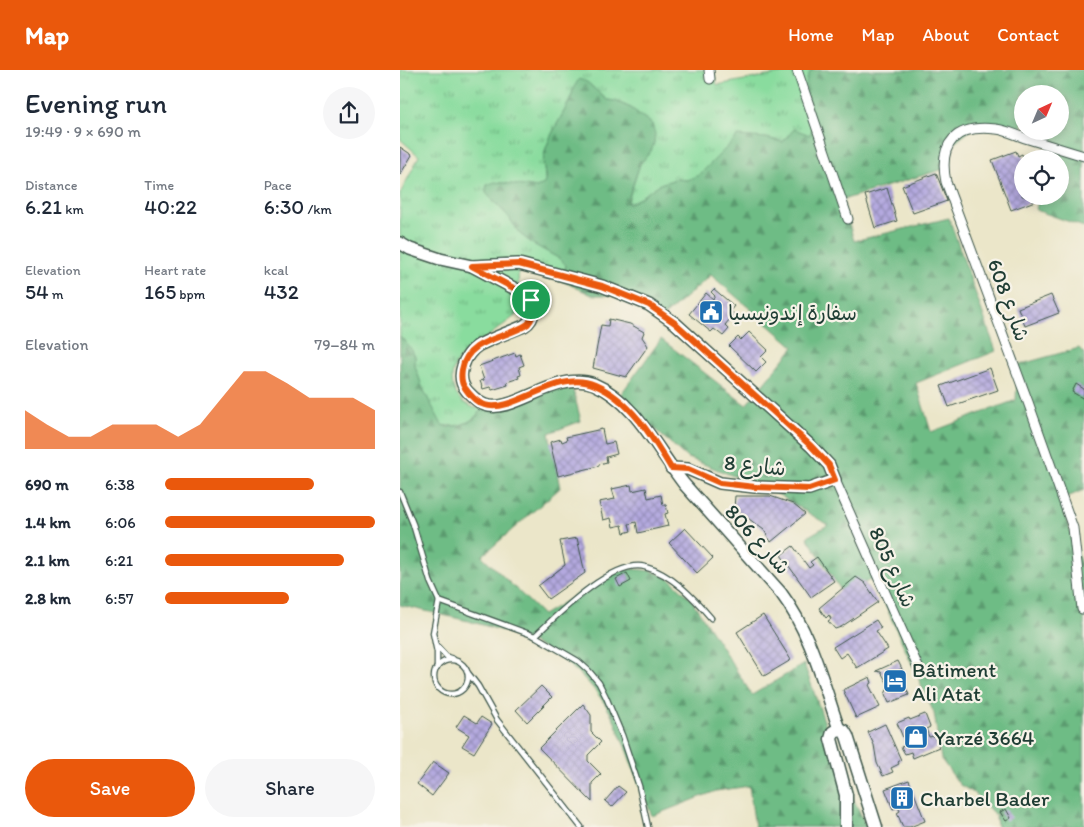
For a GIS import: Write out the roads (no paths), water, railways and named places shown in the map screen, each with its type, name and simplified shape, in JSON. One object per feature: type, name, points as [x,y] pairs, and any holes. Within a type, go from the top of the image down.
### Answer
[{"type":"main road","points":[[846,827],[846,795],[832,739],[834,732],[839,729],[844,731],[847,736],[876,827]]},
{"type":"street","points":[[796,70],[848,219]]},
{"type":"street","name":"شارع 608","points":[[1082,609],[1072,528],[1028,402],[946,182],[943,167],[946,147],[952,140],[960,133],[977,128],[998,129],[1084,156]]},
{"type":"street","points":[[400,243],[410,249],[440,259],[472,266],[519,264],[602,286],[649,305],[675,323],[811,446],[829,465],[835,480]]},
{"type":"street","name":"شارع 806","points":[[472,266],[525,294],[531,300],[533,308],[532,317],[528,324],[476,347],[469,354],[463,365],[461,376],[464,386],[473,397],[484,405],[497,406],[558,384],[581,381],[595,385],[612,395],[644,426],[671,468],[792,608],[805,632],[839,729]]},
{"type":"street","name":"شارع 8","points":[[671,468],[688,469],[720,483],[755,487],[809,489],[835,480]]},
{"type":"street","name":"شارع 805","points":[[835,480],[919,669]]},
{"type":"lane","points":[[400,492],[413,524],[430,581],[439,601],[433,633],[438,652],[435,679],[444,691],[454,693],[463,689],[466,685],[468,673]]},
{"type":"lane","points":[[535,636],[570,603],[615,572],[638,566],[645,566],[670,579],[699,603],[711,618]]},
{"type":"lane","points":[[439,601],[535,636],[578,661],[589,671],[599,683],[622,735],[639,786],[648,827]]},
{"type":"lane","points":[[436,644],[447,657],[465,667],[497,720],[581,827]]},
{"type":"lane","points":[[437,669],[444,662],[455,660]]},
{"type":"lane","points":[[466,685],[478,686]]},
{"type":"place","name":"سفارة إندونيسيا","points":[[711,312]]},
{"type":"place","name":"Bâtiment Ali Atat","points":[[895,681]]},
{"type":"place","name":"Yarzé 3664","points":[[916,737]]},
{"type":"place","name":"Charbel Bader","points":[[902,798]]}]
